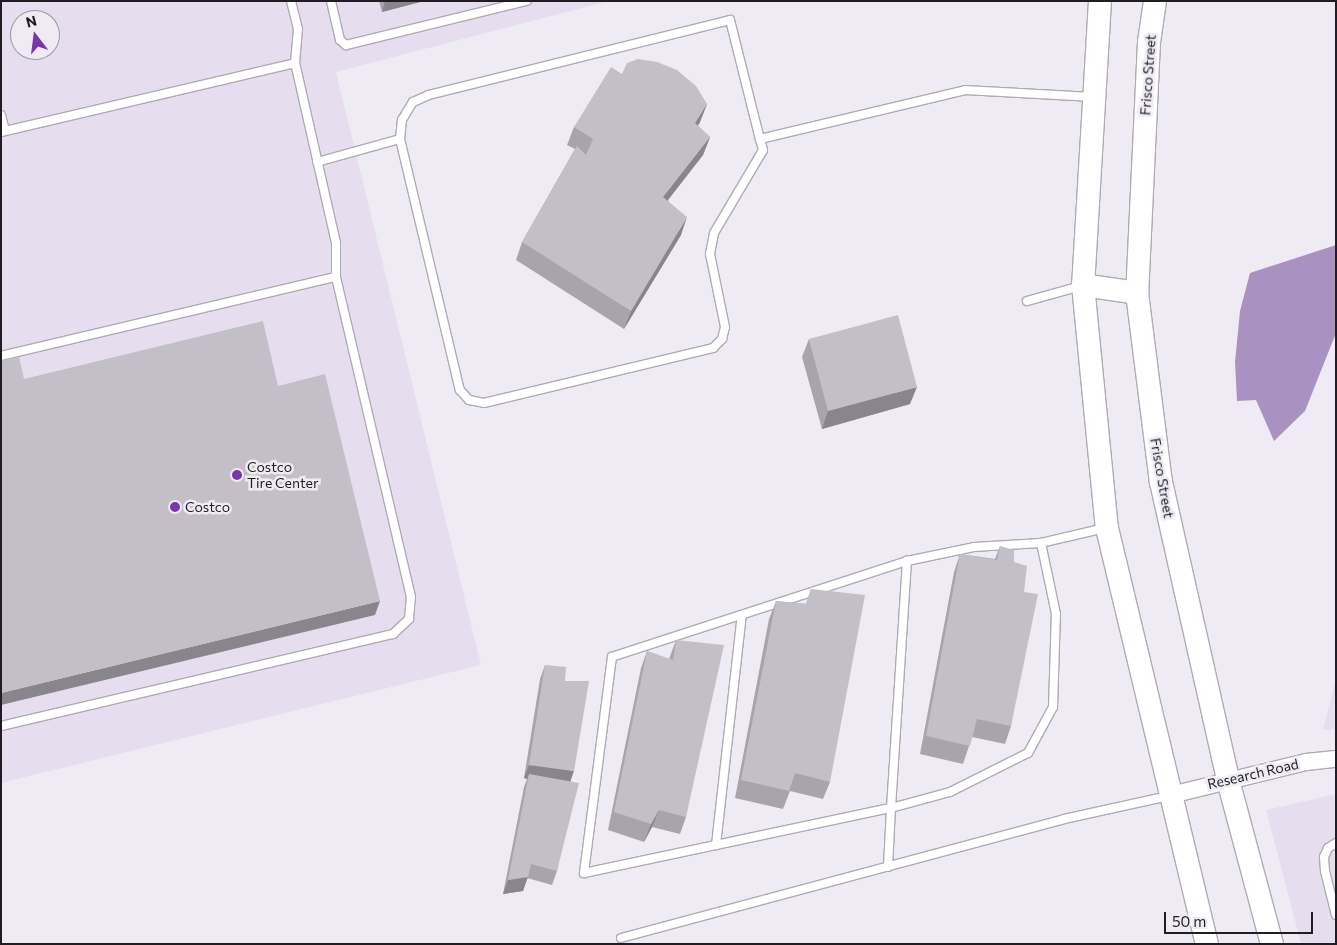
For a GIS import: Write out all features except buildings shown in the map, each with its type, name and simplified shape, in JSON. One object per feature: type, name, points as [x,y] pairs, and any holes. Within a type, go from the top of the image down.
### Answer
[{"type":"street","points":[[1100,1],[1083,285],[1107,528],[1207,944]]},
{"type":"street","name":"Frisco Street","points":[[1155,1],[1148,42],[1137,293],[1161,482],[1228,780],[1272,944]]},
{"type":"street","points":[[1083,285],[1137,293]]},
{"type":"street","name":"Research Road","points":[[1171,795],[1306,762],[1336,759]]},
{"type":"lane","points":[[1,726],[393,634],[409,619],[411,597],[336,278],[336,243],[295,63],[298,29],[291,1]]},
{"type":"lane","points":[[331,1],[340,40],[346,45],[527,1]]},
{"type":"lane","points":[[730,20],[763,150],[714,233],[710,254],[725,328],[722,339],[713,348],[484,403],[470,400],[460,390],[400,140],[402,120],[413,102],[429,94],[730,20]]},
{"type":"lane","points":[[1,115],[3,132],[295,63]]},
{"type":"lane","points":[[760,139],[965,90],[1094,97]]},
{"type":"lane","points":[[318,162],[400,140]]},
{"type":"lane","points":[[1,356],[336,278]]},
{"type":"lane","points":[[1028,301],[1083,285]]},
{"type":"lane","points":[[1041,542],[1056,614],[1053,707],[1028,753],[950,792],[891,808],[584,873],[612,657],[907,561],[974,547],[1041,542],[1107,528]]},
{"type":"lane","points":[[888,866],[907,561]]},
{"type":"lane","points":[[716,845],[742,615]]},
{"type":"lane","points":[[621,938],[1064,819],[1171,795]]},
{"type":"lane","points":[[1336,843],[1328,848],[1324,857],[1325,871],[1336,915]]},
{"type":"shaded area","points":[[1,1],[609,1],[336,72],[481,665],[1,783]]},
{"type":"shaded area","points":[[1336,245],[1336,333],[1305,411],[1274,441],[1256,400],[1237,401],[1235,362],[1240,311],[1250,273]]},
{"type":"shaded area","points":[[1336,679],[1336,729],[1323,730]]},
{"type":"shaded area","points":[[1336,794],[1336,944],[1301,944],[1266,810]]},
{"type":"place","name":"Costco Tire Center","points":[[237,475]]},
{"type":"place","name":"Costco","points":[[175,507]]}]
